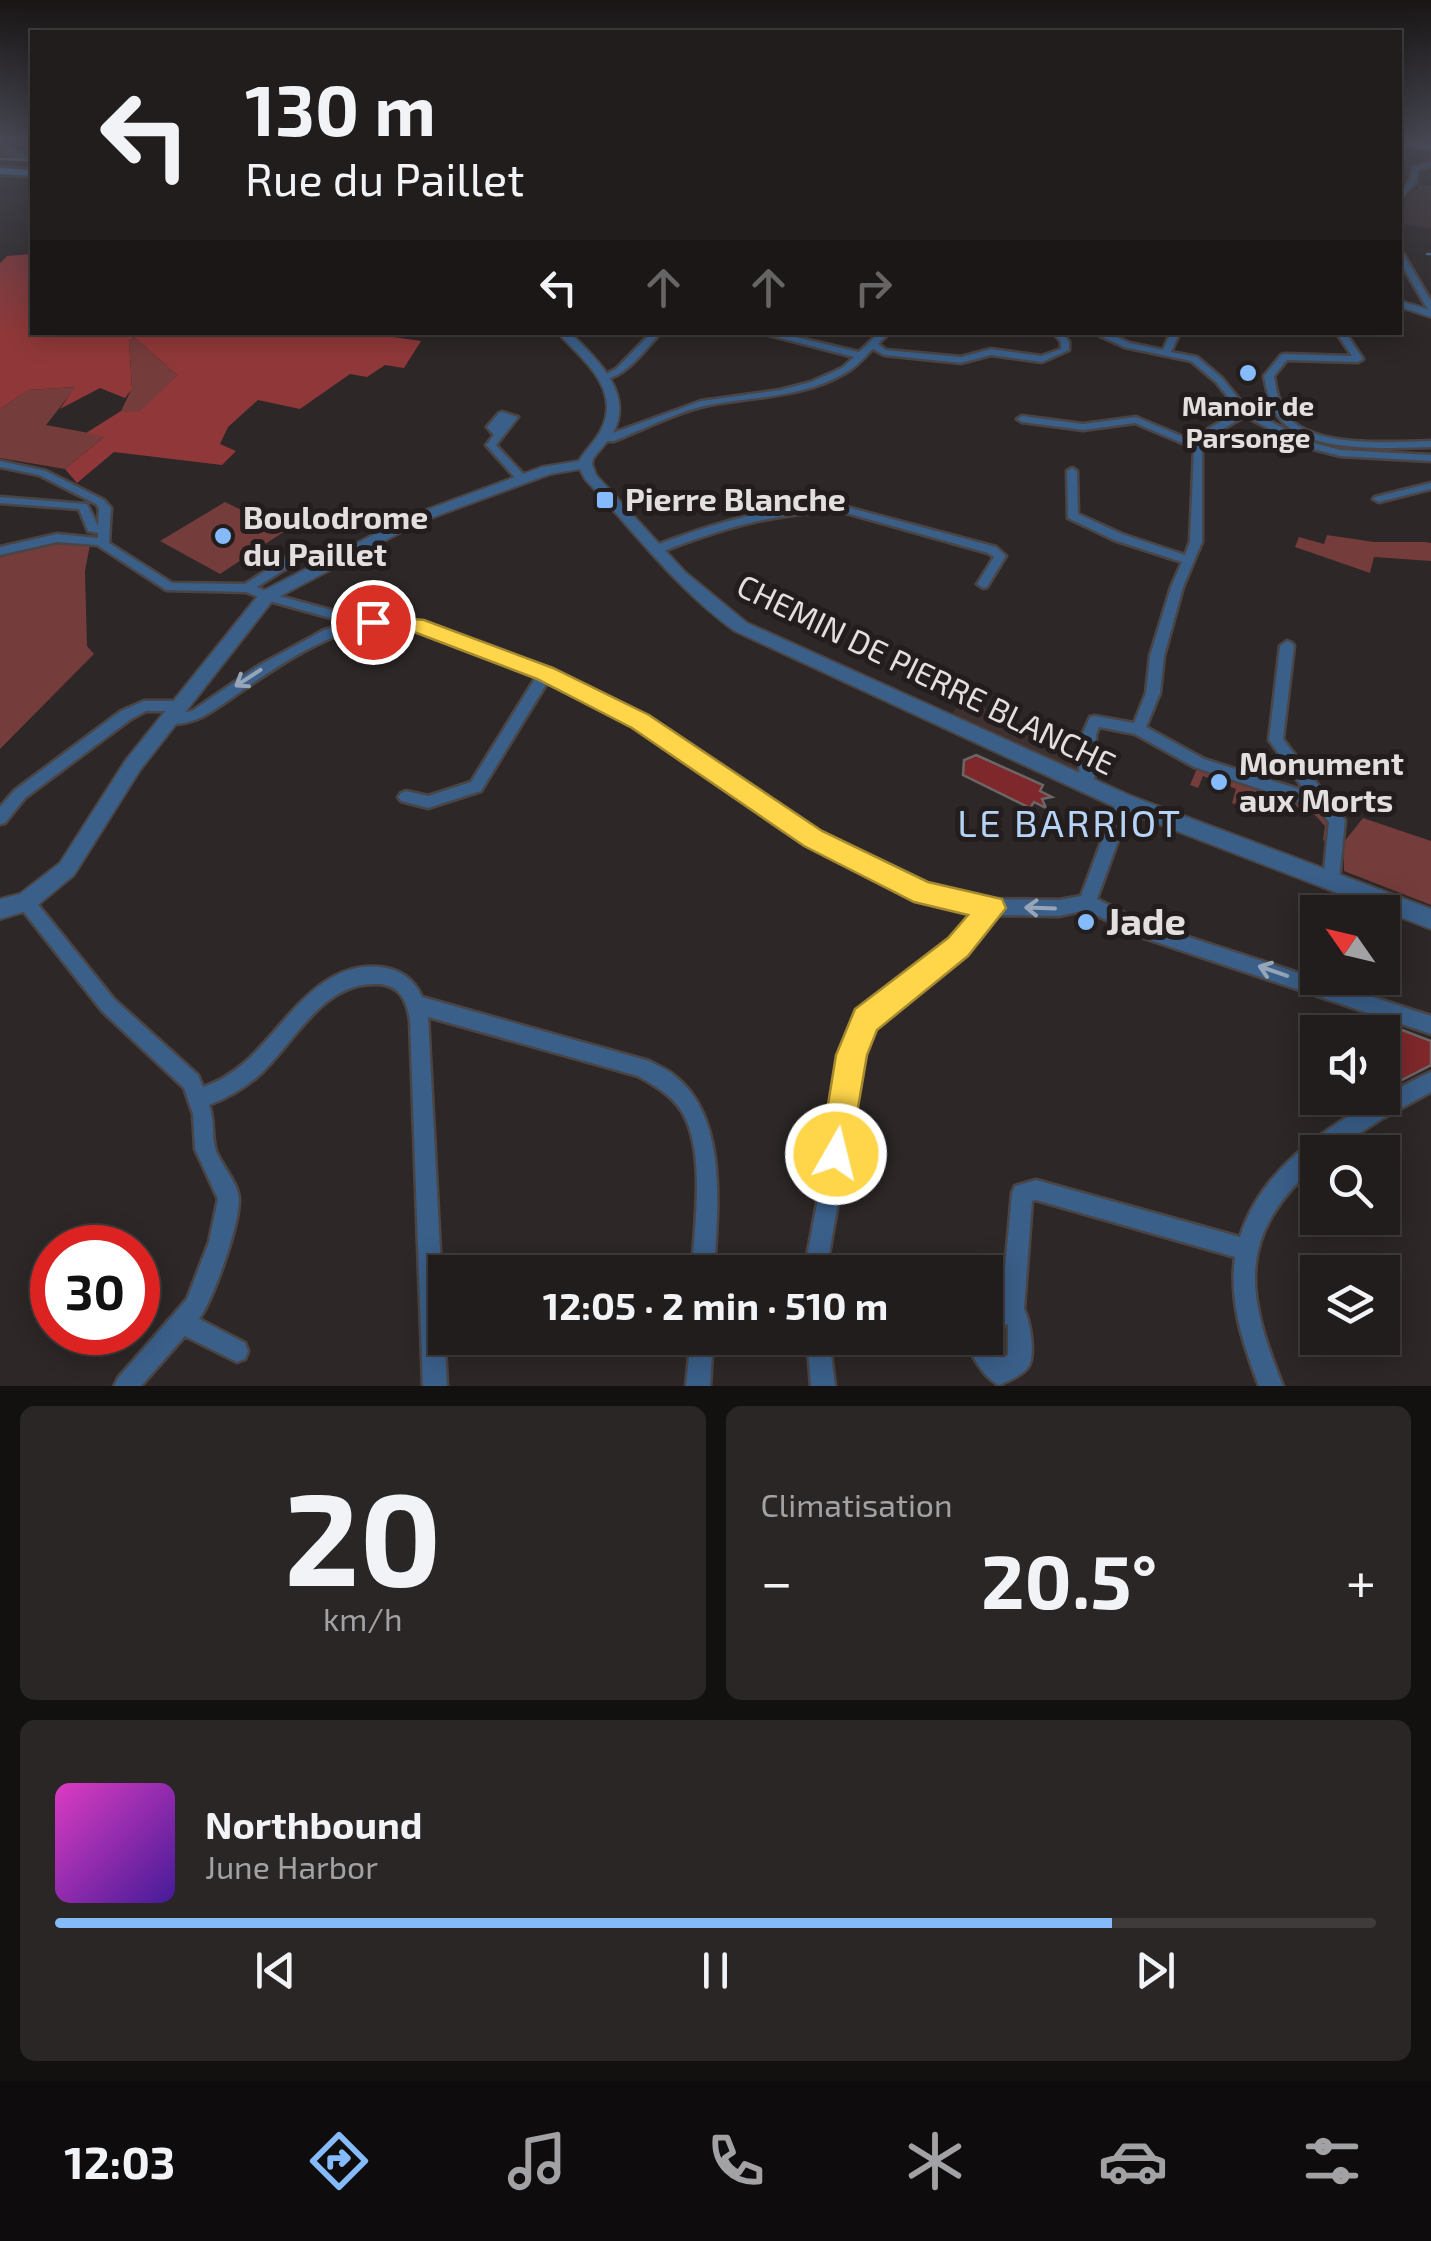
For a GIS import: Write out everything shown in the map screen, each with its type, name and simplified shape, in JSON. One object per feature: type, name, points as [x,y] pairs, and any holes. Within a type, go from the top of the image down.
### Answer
[{"type":"street","points":[[1402,259],[1420,291],[1420,307]]},
{"type":"street","points":[[1420,291],[1420,307]]},
{"type":"street","points":[[0,908],[26,902],[67,869],[124,779],[270,597],[327,562],[404,524],[555,468],[585,464],[604,438],[613,414],[605,378],[565,335]]},
{"type":"street","points":[[605,378],[618,371],[655,335]]},
{"type":"street","points":[[774,335],[863,356]]},
{"type":"street","points":[[604,438],[704,403],[804,387],[844,370],[883,335]]},
{"type":"street","points":[[874,345],[884,352],[947,360],[991,352],[1042,359],[1064,350],[1065,342],[1059,335]]},
{"type":"street","points":[[1103,335],[1127,345],[1198,362],[1245,412],[1306,444],[1340,452],[1431,458]]},
{"type":"street","points":[[1166,353],[1175,335]]},
{"type":"street","points":[[1342,335],[1358,359],[1284,357],[1269,376],[1272,396],[1292,426],[1311,436],[1348,441],[1431,444]]},
{"type":"street","points":[[1140,726],[1153,694],[1157,656],[1176,586],[1197,536],[1194,462],[1198,447],[1212,430],[1245,412]]},
{"type":"street","points":[[1022,419],[1083,428],[1136,420],[1198,447]]},
{"type":"street","points":[[499,435],[492,449],[522,479]]},
{"type":"street","points":[[0,464],[42,473],[100,502],[105,508],[103,536]]},
{"type":"street","name":"CHEMIN DE PIERRE BLANCHE","points":[[585,464],[590,476],[655,550],[709,604],[741,627],[1124,802],[1431,920]]},
{"type":"street","points":[[1072,471],[1072,516],[1118,538],[1189,560]]},
{"type":"street","points":[[1378,498],[1431,486]]},
{"type":"street","points":[[0,500],[83,506],[92,528],[116,555],[170,587],[247,588],[338,616],[380,617],[389,623]]},
{"type":"street","points":[[655,550],[712,528],[817,508],[843,509],[992,550],[1000,556],[983,584]]},
{"type":"street","points":[[0,551],[57,538],[103,536]]},
{"type":"street","points":[[247,588],[305,550],[327,562]]},
{"type":"street","points":[[0,818],[8,799],[144,706],[195,716],[250,677],[328,633],[364,624],[416,625],[545,674],[641,722],[813,838],[924,893],[992,908],[1059,908],[1087,902],[1138,928],[1431,1025]]},
{"type":"street","points":[[1287,646],[1276,740],[1337,820],[1331,880]]},
{"type":"street","points":[[406,798],[428,802],[476,787],[545,674]]},
{"type":"street","points":[[1086,785],[1089,736],[1096,721],[1140,726],[1200,763],[1322,803]]},
{"type":"street","points":[[1087,902],[1124,802]]},
{"type":"street","points":[[26,902],[86,981],[191,1082],[200,1098],[205,1149],[226,1188],[230,1207],[211,1268],[184,1324],[126,1386]]},
{"type":"street","points":[[818,1255],[857,1036],[885,1001],[958,947],[992,908]]},
{"type":"street","points":[[200,1098],[232,1085],[254,1068],[312,1003],[350,978],[377,974],[405,985],[418,1005],[434,1386]]},
{"type":"street","points":[[418,1005],[642,1068],[674,1087],[695,1114],[706,1152],[703,1255]]},
{"type":"street","points":[[1271,1386],[1248,1319],[1244,1281],[1246,1249],[1264,1209],[1298,1166],[1336,1136],[1431,1082]]},
{"type":"street","points":[[987,1355],[999,1374],[1018,1360],[1019,1323],[1012,1310],[1022,1193],[1036,1190],[1246,1249]]},
{"type":"street","points":[[1003,1314],[1012,1310]]},
{"type":"street","points":[[184,1324],[237,1351]]},
{"type":"street","points":[[698,1386],[701,1355]]},
{"type":"street","points":[[820,1355],[823,1386]]},
{"type":"shaded area","points":[[1402,206],[1431,206],[1431,228],[1402,224]]},
{"type":"shaded area","points":[[30,254],[30,335],[386,335],[421,341],[404,368],[385,365],[367,377],[350,374],[300,409],[258,400],[228,427],[220,444],[236,451],[222,465],[114,452],[77,483],[65,469],[104,437],[86,433],[121,411],[139,412],[177,375],[134,337],[129,341],[132,389],[125,398],[100,388],[60,409],[75,387],[28,390],[0,409],[0,263],[7,256]]},
{"type":"shaded area","points":[[134,337],[177,375],[139,413],[121,411],[132,388],[129,341]]},
{"type":"shaded area","points":[[76,387],[46,425],[105,436],[65,469],[0,458],[0,409],[28,390]]},
{"type":"shaded area","name":"Boulodrome du Paillet","points":[[225,502],[285,531],[220,574],[160,541]]},
{"type":"shaded area","points":[[1327,535],[1374,542],[1431,543],[1431,561],[1374,557],[1370,573],[1295,547],[1299,537],[1324,544]]},
{"type":"shaded area","points":[[54,541],[90,545],[85,571],[87,646],[94,654],[0,749],[0,554]]},
{"type":"shaded area","points":[[962,697],[1083,755],[1079,778],[949,719]]},
{"type":"shaded area","points":[[1198,766],[1317,808],[1328,819],[1327,842],[1323,840],[1325,826],[1314,814],[1256,791],[1250,811],[1232,803],[1236,789],[1203,776],[1198,788],[1190,785]]},
{"type":"shaded area","points":[[1363,818],[1431,841],[1431,905],[1344,871],[1344,842]]},
{"type":"building","points":[[976,755],[1043,785],[1040,791],[1052,797],[1042,799],[1046,808],[1034,802],[1030,808],[963,775],[964,760]]},
{"type":"building","points":[[1400,1029],[1431,1041],[1431,1065],[1400,1081]]},
{"type":"place","name":"Manoir de Parsonge","points":[[1248,373]]},
{"type":"place","name":"Pierre Blanche","points":[[605,500]]},
{"type":"place","name":"Boulodrome du Paillet","points":[[223,536]]},
{"type":"place","name":"Monument aux Morts","points":[[1219,782]]},
{"type":"place","name":"Jade","points":[[1086,922]]},
{"type":"district","name":"LE BARRIOT","points":[[1070,824]]},
{"type":"route","points":[[373,622],[416,625],[497,652],[545,674],[641,722],[813,838],[924,893],[992,908],[958,947],[885,1001],[866,1020],[852,1055],[836,1154]]}]
